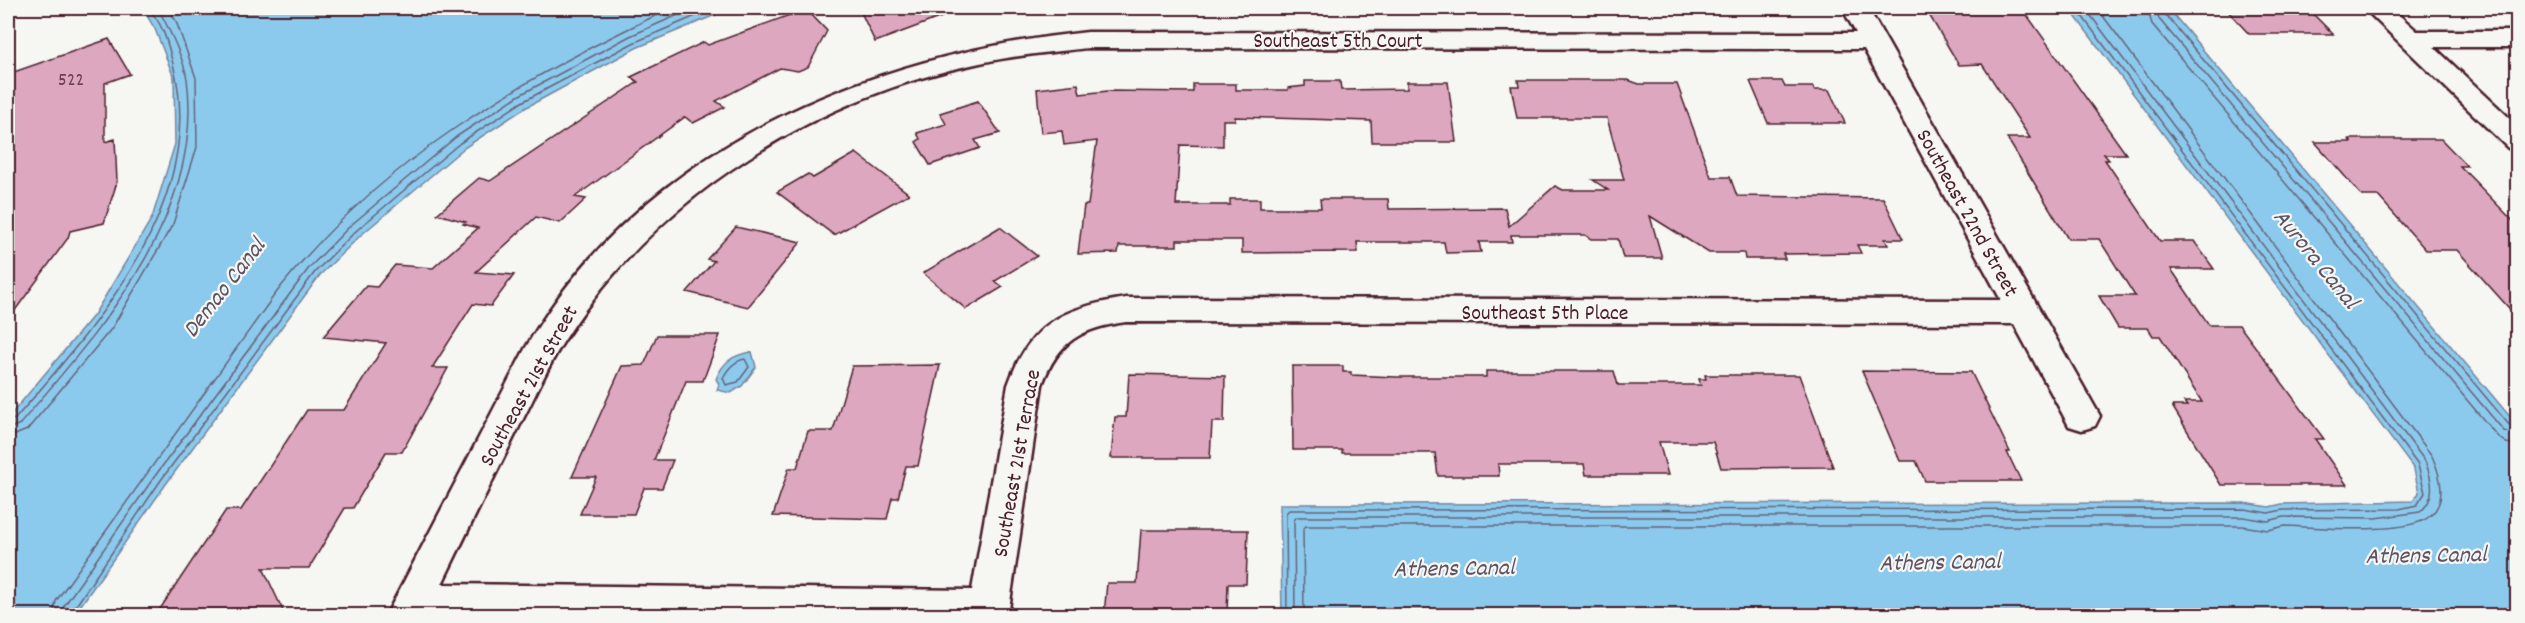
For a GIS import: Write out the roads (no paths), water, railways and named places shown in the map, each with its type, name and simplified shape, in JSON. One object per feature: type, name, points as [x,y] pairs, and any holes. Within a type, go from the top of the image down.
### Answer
[{"type":"street","name":"Southeast 22nd Street","points":[[1856,8],[2082,416]]},
{"type":"street","points":[[2377,8],[2517,142]]},
{"type":"street","points":[[2410,39],[2517,39]]},
{"type":"street","name":"Southeast 5th Court","points":[[813,111],[896,78],[967,57],[1088,40],[1874,41]]},
{"type":"street","name":"Southeast 21st Street","points":[[409,608],[531,369],[556,325],[585,285],[631,235],[694,181],[739,151],[813,111]]},
{"type":"street","name":"Southeast 5th Place","points":[[1068,326],[1087,316],[1126,310],[2025,312]]},
{"type":"street","name":"Southeast 21st Terrace","points":[[989,611],[1025,385],[1031,365],[1040,349],[1052,336],[1068,326]]},
{"type":"street","points":[[409,608],[989,611]]},
{"type":"water","name":"Demao Canal","points":[[131,8],[732,8],[636,48],[525,108],[464,148],[361,235],[320,275],[166,484],[74,615],[8,615],[8,418],[94,315],[152,218],[175,144],[174,78],[155,29],[146,14]]},
{"type":"water","points":[[2069,8],[2168,8],[2517,425],[2517,615],[1282,615],[1280,504],[2244,503],[2269,507],[2282,504],[2413,501],[2419,493],[2414,469]]},
{"type":"water","points":[[752,352],[756,367],[742,386],[731,393],[717,390],[719,384],[716,379],[725,364],[734,357]]},
{"type":"water label","name":"Aurora Canal","points":[[2317,258]]},
{"type":"water label","name":"Athens Canal","points":[[2426,554]]},
{"type":"water label","name":"Athens Canal","points":[[1940,561]]},
{"type":"water label","name":"Athens Canal","points":[[1454,567]]}]
